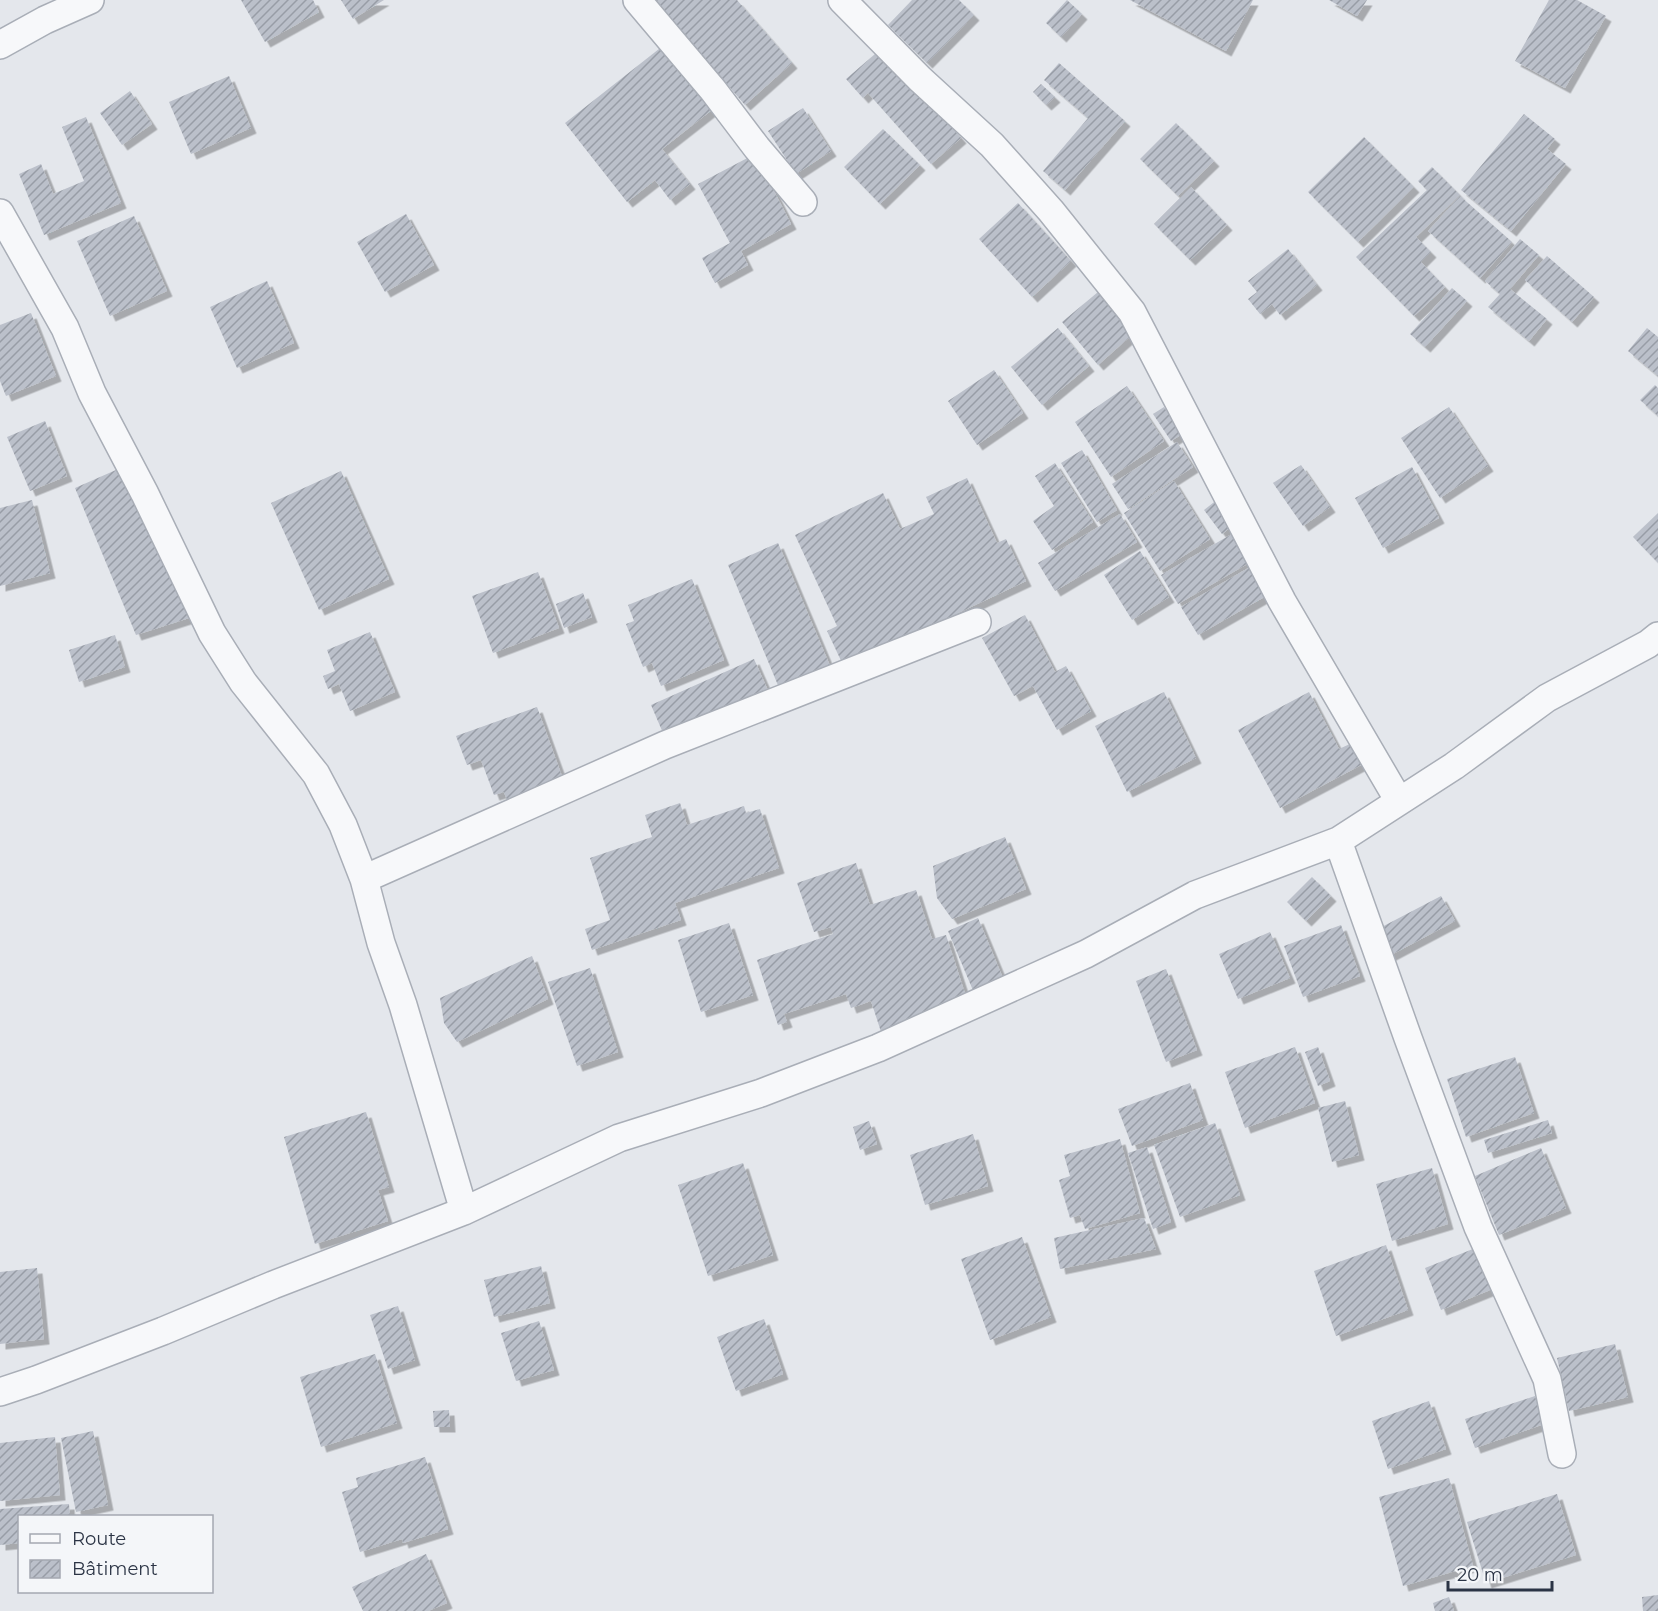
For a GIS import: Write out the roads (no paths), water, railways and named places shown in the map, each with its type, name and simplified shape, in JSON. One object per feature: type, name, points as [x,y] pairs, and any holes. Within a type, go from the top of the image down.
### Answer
[{"type":"street","points":[[0,45],[45,20],[90,0]]},
{"type":"street","points":[[637,0],[803,202]]},
{"type":"street","points":[[842,0],[920,79],[992,145],[1051,211],[1132,312],[1282,601],[1399,801]]},
{"type":"street","points":[[0,213],[65,328],[92,393],[212,633],[243,682],[316,774],[343,825],[364,879],[381,943],[403,1005],[464,1211]]},
{"type":"street","points":[[364,879],[665,745],[976,622]]},
{"type":"street","points":[[0,1392],[163,1331],[273,1285],[464,1211],[619,1138],[761,1093],[878,1048],[1086,954],[1195,895],[1338,842],[1454,766],[1547,698],[1648,644],[1658,636]]},
{"type":"street","points":[[1338,842],[1478,1227],[1547,1379],[1562,1454]]}]
